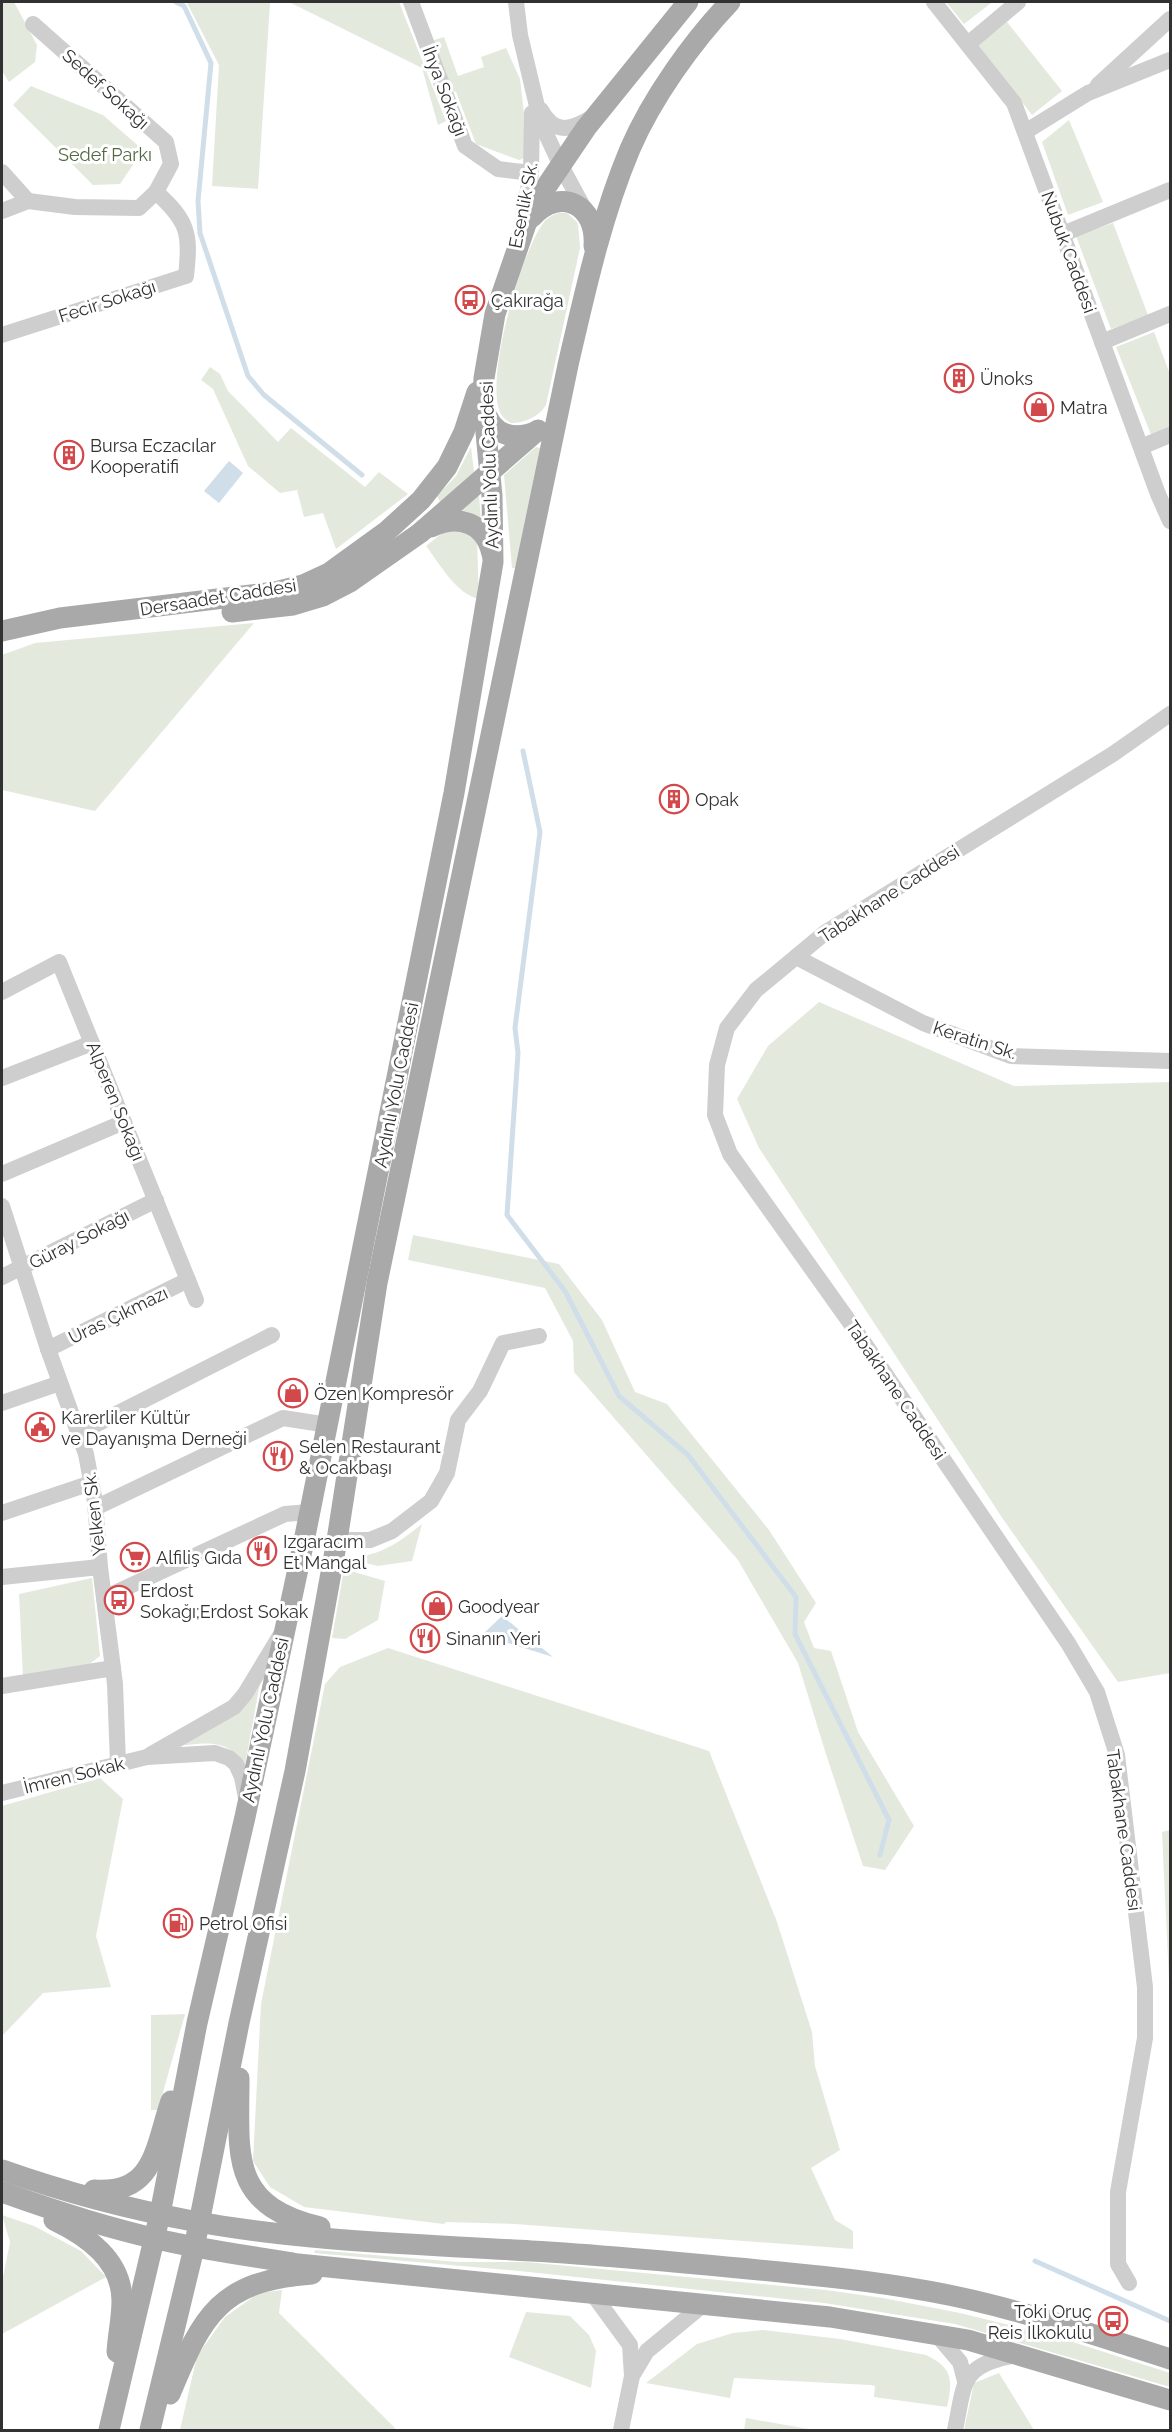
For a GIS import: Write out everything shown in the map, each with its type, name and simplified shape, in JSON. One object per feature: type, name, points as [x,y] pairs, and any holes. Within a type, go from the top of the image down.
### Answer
[{"type":"main road","name":"Aydınlı Yolu Caddesi","points":[[155,2239],[197,2023],[244,1817],[328,1425],[454,793],[493,562],[494,527],[483,401],[495,314],[526,224],[560,164],[688,2]]},
{"type":"main road","name":"Aydınlı Yolu Caddesi","points":[[194,2247],[239,2023],[294,1771],[337,1540],[377,1283],[559,405],[593,262],[631,146],[657,98],[692,47],[730,2]]},
{"type":"main road","points":[[526,224],[540,208],[552,202],[578,205],[588,216],[593,228],[595,242],[593,262]]},
{"type":"main road","name":"Dersaadet Caddesi","points":[[2,631],[60,618],[236,599],[303,585],[329,573],[387,531],[421,500],[447,468],[464,432],[475,401],[495,314]]},
{"type":"main road","points":[[483,401],[487,418],[494,428],[504,435],[526,436],[538,430]]},
{"type":"main road","name":"Dersaadet Caddesi","points":[[108,614],[233,612],[293,605],[323,596],[350,582],[420,533],[552,418],[559,405]]},
{"type":"main road","points":[[420,533],[444,520],[459,520],[472,525],[489,543],[493,562]]},
{"type":"main road","points":[[55,2187],[114,2191],[130,2186],[146,2173],[197,2023]]},
{"type":"main road","points":[[239,2023],[239,2152],[242,2168],[250,2185],[275,2211],[297,2222],[388,2244]]},
{"type":"main road","points":[[2,2170],[55,2187],[200,2223],[388,2244],[533,2251],[862,2282],[985,2303],[1170,2359]]},
{"type":"main road","points":[[2,2194],[155,2239],[298,2264],[830,2317],[968,2340],[1170,2400]]},
{"type":"main road","points":[[2,2194],[74,2229],[92,2242],[115,2271],[120,2284],[122,2301],[110,2429]]},
{"type":"main road","points":[[110,2429],[155,2239]]},
{"type":"main road","points":[[152,2430],[194,2247]]},
{"type":"main road","points":[[152,2430],[186,2353],[205,2321],[220,2305],[258,2282],[280,2277],[362,2270]]},
{"type":"street","name":"İhya Sokağı","points":[[411,2],[465,146],[498,169],[531,173]]},
{"type":"street","name":"Esenlik Sk.","points":[[516,2],[520,35],[541,123],[588,216]]},
{"type":"street","name":"Nubuk Caddesi","points":[[934,2],[1014,103],[1170,520]]},
{"type":"street","points":[[968,44],[1018,2]]},
{"type":"street","points":[[1088,93],[1170,19]]},
{"type":"street","name":"Sedef Sokağı","points":[[33,24],[166,142],[171,164],[156,192]]},
{"type":"street","points":[[1025,132],[1088,93],[1170,60]]},
{"type":"street","name":"Esenlik Sk.","points":[[510,268],[529,193],[531,173],[533,133],[529,70]]},
{"type":"street","points":[[536,101],[546,118],[556,127],[567,129],[578,126],[599,112]]},
{"type":"street","points":[[2,172],[28,201]]},
{"type":"street","points":[[1063,234],[1170,190]]},
{"type":"street","points":[[2,211],[28,201],[75,207],[139,208],[156,192]]},
{"type":"street","name":"Fecir Sokağı","points":[[2,334],[186,276],[190,248],[186,228],[173,207],[156,192]]},
{"type":"street","points":[[1102,342],[1170,314]]},
{"type":"street","points":[[1141,447],[1170,435]]},
{"type":"street","name":"Tabakhane Caddesi","points":[[1129,2283],[1118,2264],[1118,2192],[1145,2038],[1145,1987],[1117,1755],[1097,1692],[1068,1643],[856,1331],[730,1154],[715,1115],[717,1065],[728,1028],[756,990],[826,932],[1103,760],[1170,714]]},
{"type":"street","name":"Keratin Sk.","points":[[796,957],[923,1023],[1011,1056],[1170,1061]]},
{"type":"street","name":"Alperen Sokağı","points":[[2,992],[59,962],[196,1300]]},
{"type":"street","points":[[2,1078],[92,1042]]},
{"type":"street","points":[[2,1174],[124,1122]]},
{"type":"street","name":"Güray Sokağı","points":[[2,1277],[156,1200]]},
{"type":"street","name":"Yelken Sk.","points":[[2,1206],[48,1349],[86,1454],[95,1508],[113,1668],[118,1763]]},
{"type":"street","name":"Uras Çıkmazı","points":[[48,1349],[188,1280]]},
{"type":"street","points":[[79,1433],[272,1335]]},
{"type":"street","points":[[337,1540],[370,1540],[392,1531],[431,1501],[447,1473],[458,1420],[480,1391],[503,1343],[539,1336]]},
{"type":"street","points":[[2,1402],[60,1383]]},
{"type":"street","points":[[95,1508],[283,1418],[328,1425]]},
{"type":"street","points":[[2,1513],[91,1483]]},
{"type":"street","points":[[104,1598],[285,1514],[309,1512]]},
{"type":"street","points":[[2,1577],[100,1567]]},
{"type":"street","name":"İmren Sokak","points":[[147,1757],[234,1707],[245,1694],[284,1631]]},
{"type":"street","points":[[2,1686],[113,1668]]},
{"type":"street","name":"İmren Sokak","points":[[2,1793],[147,1757],[215,1753],[229,1758],[236,1764],[242,1777],[246,1791],[244,1817]]},
{"type":"street","points":[[592,2294],[630,2345],[632,2376],[621,2430]]},
{"type":"street","points":[[632,2376],[647,2351],[704,2304]]},
{"type":"street","points":[[937,2335],[960,2362],[965,2380],[955,2430]]},
{"type":"street","points":[[965,2380],[979,2366],[996,2358],[1017,2354]]},
{"type":"green space","points":[[2,2],[14,2],[37,45],[35,62],[9,82],[2,71]]},
{"type":"green space","points":[[184,2],[273,2],[270,3],[258,189],[212,186],[219,65],[187,3]]},
{"type":"green space","points":[[289,2],[399,2],[446,121],[438,125],[422,68]]},
{"type":"green space","points":[[946,2],[990,2],[991,3],[964,24]]},
{"type":"green space","points":[[1007,22],[1062,91],[1032,115],[978,45]]},
{"type":"green space","points":[[444,37],[458,76],[484,67],[481,57],[506,48],[520,79],[529,156],[519,160],[476,144],[456,92],[449,90],[431,41]]},
{"type":"green space","name":"Sedef Parkı","points":[[31,86],[103,115],[143,150],[120,184],[93,185],[13,105]]},
{"type":"green space","points":[[1069,120],[1103,202],[1068,215],[1042,142]]},
{"type":"green space","points":[[559,213],[567,213],[578,223],[580,248],[546,405],[531,418],[511,423],[501,414],[497,398],[497,374],[508,316],[525,259],[535,237],[546,220]]},
{"type":"green space","points":[[1113,223],[1148,315],[1111,329],[1076,236]]},
{"type":"green space","points":[[1154,332],[1170,374],[1170,430],[1152,437],[1116,347]]},
{"type":"green space","points":[[210,367],[220,374],[228,391],[278,442],[291,428],[365,487],[379,472],[408,494],[336,549],[323,513],[304,517],[297,490],[280,493],[248,466],[213,389],[201,380]]},
{"type":"green space","points":[[471,447],[474,472],[440,502],[437,496],[456,476]]},
{"type":"green space","points":[[536,447],[540,448],[515,568],[512,568],[504,475]]},
{"type":"green space","points":[[479,495],[481,522],[457,512]]},
{"type":"green space","points":[[451,526],[457,527],[477,541],[479,599],[456,585],[426,546]]},
{"type":"green space","points":[[254,623],[95,811],[2,790],[2,655],[35,643]]},
{"type":"green space","points":[[819,1002],[1014,1086],[1170,1082],[1170,1673],[1118,1682],[1003,1519],[759,1148],[737,1099],[768,1046]]},
{"type":"green space","points":[[413,1235],[559,1264],[602,1320],[635,1392],[667,1404],[769,1530],[816,1603],[804,1622],[814,1648],[831,1651],[858,1732],[914,1826],[885,1870],[863,1866],[798,1663],[738,1560],[574,1372],[573,1341],[545,1288],[408,1260]]},
{"type":"green space","points":[[422,1524],[412,1561],[378,1566],[357,1561],[358,1557],[393,1545]]},
{"type":"green space","points":[[344,1569],[385,1581],[378,1620],[345,1639],[332,1638]]},
{"type":"green space","points":[[92,1578],[100,1656],[84,1668],[23,1677],[19,1594]]},
{"type":"green space","points":[[388,1648],[709,1751],[777,1922],[812,2032],[815,2066],[840,2150],[811,2168],[835,2220],[853,2231],[853,2249],[515,2224],[446,2222],[444,2224],[304,2207],[270,2187],[253,2161],[261,2004],[325,1684],[340,1667]]},
{"type":"green space","points":[[260,1683],[245,1765],[230,1750],[222,1746],[205,1743],[174,1746]]},
{"type":"green space","points":[[100,1778],[123,1799],[96,1936],[111,1987],[43,1993],[2,2036],[2,1806]]},
{"type":"green space","points":[[1170,1830],[1170,2002],[1162,1832]]},
{"type":"green space","points":[[185,2014],[158,2110],[151,2110],[151,2015]]},
{"type":"green space","points":[[2,2215],[34,2226],[81,2251],[106,2277],[2,2334],[2,2282],[10,2242]]},
{"type":"green space","points":[[315,2250],[458,2262],[526,2262],[826,2290],[883,2298],[960,2313],[1054,2336],[1170,2373],[1170,2387],[955,2324],[824,2303],[519,2271],[314,2253]]},
{"type":"green space","points":[[282,2290],[279,2313],[395,2428],[394,2430],[180,2430],[197,2356],[225,2317],[259,2293]]},
{"type":"green space","points":[[526,2312],[570,2316],[589,2335],[596,2351],[591,2388],[509,2357]]},
{"type":"green space","points":[[763,2330],[840,2339],[926,2355],[942,2365],[949,2376],[950,2389],[947,2407],[874,2397],[875,2386],[870,2385],[734,2378],[730,2398],[646,2383],[697,2344],[733,2333]]},
{"type":"green space","points":[[999,2373],[1034,2430],[964,2430],[974,2383]]},
{"type":"green space","points":[[746,2418],[814,2430],[744,2430]]},
{"type":"shaded area","points":[[229,461],[243,473],[219,503],[204,491]]},
{"type":"shaded area","points":[[502,1616],[553,1657],[482,1635]]},
{"type":"waterway","points":[[176,2],[184,6],[211,63],[198,201],[200,233],[248,376],[264,395],[362,475]]},
{"type":"waterway","points":[[523,751],[540,832],[515,1028],[518,1053],[507,1215],[565,1291],[619,1396],[688,1455],[796,1597],[795,1634],[889,1820],[880,1855]]},
{"type":"waterway","points":[[1035,2261],[1170,2321]]},
{"type":"place","name":"Çakırağa","points":[[470,300]]},
{"type":"place","name":"Ünoks","points":[[959,378]]},
{"type":"place","name":"Matra","points":[[1039,407]]},
{"type":"place","name":"Bursa Eczacılar Kooperatifi","points":[[69,455]]},
{"type":"place","name":"Opak","points":[[674,799]]},
{"type":"place","name":"Özen Kompresör","points":[[293,1393]]},
{"type":"place","name":"Karerliler Kültür ve Dayanışma Derneği","points":[[40,1427]]},
{"type":"place","name":"Selen Restaurant & Ocakbaşı","points":[[278,1456]]},
{"type":"place","name":"Izgaracım Et Mangal","points":[[262,1551]]},
{"type":"place","name":"Alfiliş Gıda","points":[[135,1557]]},
{"type":"place","name":"Erdost Sokağı;Erdost Sokak","points":[[119,1600]]},
{"type":"place","name":"Goodyear","points":[[437,1606]]},
{"type":"place","name":"Sinanın Yeri","points":[[425,1638]]},
{"type":"place","name":"Petrol Ofisi","points":[[178,1923]]},
{"type":"place","name":"Toki Oruç Reis İlkokulu","points":[[1113,2321]]}]
